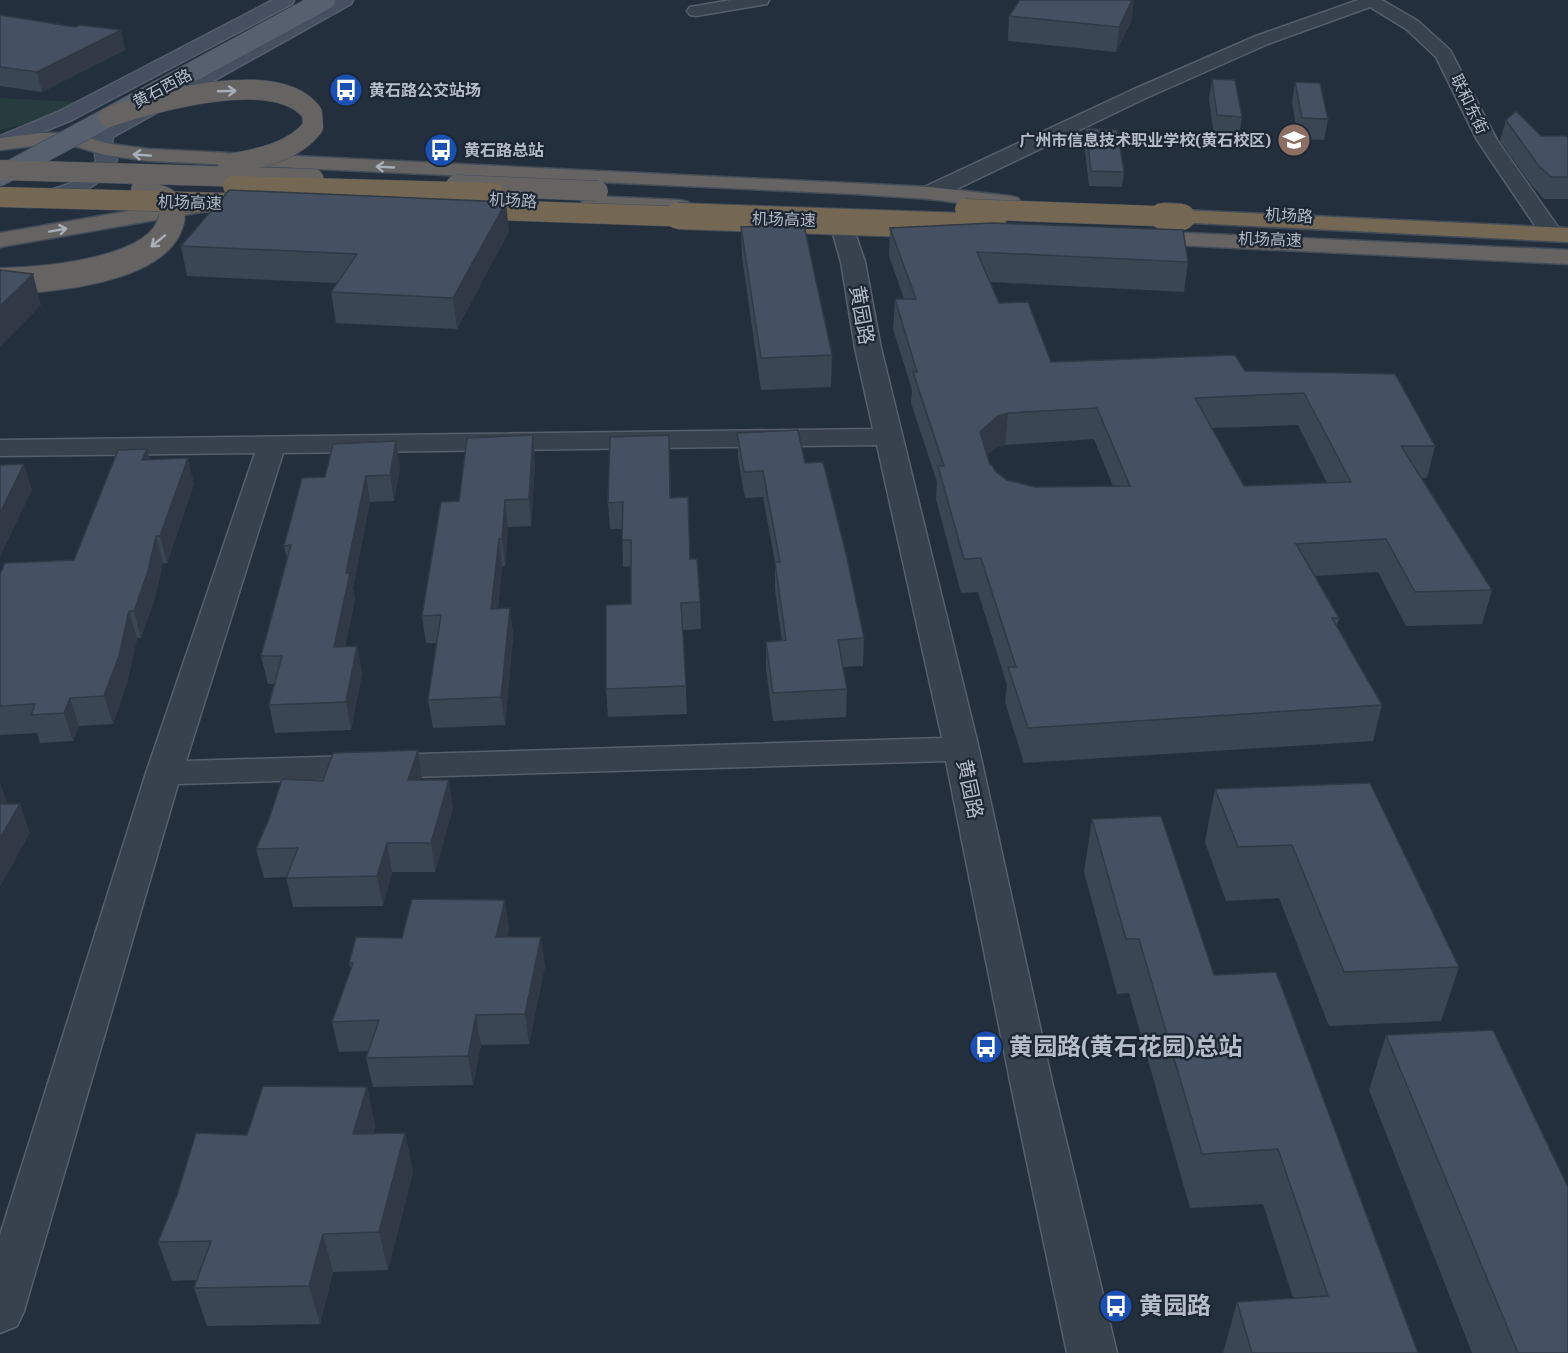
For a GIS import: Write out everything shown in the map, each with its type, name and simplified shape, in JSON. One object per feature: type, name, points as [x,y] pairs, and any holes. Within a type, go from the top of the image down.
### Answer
[{"type":"highway","points":[[109,117],[168,99],[223,91],[260,92],[286,97],[304,104],[312,113],[315,121],[307,134],[291,146],[267,156],[125,178]]},
{"type":"highway","name":"机场路","points":[[0,143],[63,138],[88,141],[105,149],[149,156],[930,193],[1010,203]]},
{"type":"highway","points":[[227,202],[215,189],[223,177],[242,167],[264,161]]},
{"type":"highway","name":"机场路","points":[[0,170],[125,178],[595,197],[906,217],[953,221],[1014,232],[227,202],[0,240]]},
{"type":"highway","points":[[0,281],[46,280],[74,276],[125,261],[161,240],[172,229],[176,215],[174,204],[125,178]]},
{"type":"highway","name":"机场路","points":[[0,180],[125,178]]},
{"type":"highway","name":"机场高速","points":[[0,180],[771,202],[1561,230]]},
{"type":"highway","name":"机场高速","points":[[0,197],[750,217],[1568,252]]},
{"type":"highway","name":"机场路","points":[[595,197],[1010,203],[1561,230]]},
{"type":"highway","name":"机场路","points":[[1119,237],[1568,257]]},
{"type":"main road","points":[[0,143],[33,131],[110,93],[286,0]]},
{"type":"main road","name":"黄石西路","points":[[0,164],[306,0]]},
{"type":"main road","name":"黄石西路","points":[[0,180],[109,117],[325,0]]},
{"type":"main road","points":[[0,206],[49,196],[79,185],[98,173],[105,165],[102,136],[159,102],[345,0]]},
{"type":"main road","points":[[110,93],[135,100],[159,102]]},
{"type":"main road","points":[[49,196],[227,202]]},
{"type":"street","points":[[696,11],[761,0]]},
{"type":"street","points":[[930,193],[1139,94],[1262,40],[1368,1]]},
{"type":"street","name":"联和东街","points":[[1368,1],[1412,25],[1444,54],[1487,140],[1561,230]]},
{"type":"street","name":"黄园路","points":[[842,227],[853,262],[868,348],[962,749],[1032,1086],[1092,1353]]},
{"type":"street","points":[[0,448],[888,437]]},
{"type":"street","points":[[0,1311],[164,773],[272,445]]},
{"type":"street","points":[[164,773],[962,749]]},
{"type":"green space","points":[[0,98],[79,102],[50,117],[0,130]]},
{"type":"building","points":[[1020,0],[1132,0],[1119,27],[1009,16]]},
{"type":"building","points":[[0,15],[75,27],[80,25],[121,30],[37,72],[0,67]]},
{"type":"building","points":[[1212,79],[1235,80],[1242,117],[1217,115]]},
{"type":"building","points":[[1295,82],[1320,83],[1328,119],[1302,118]]},
{"type":"building","points":[[1516,111],[1541,136],[1568,138],[1568,177],[1551,177],[1538,165],[1506,120]]},
{"type":"building","points":[[1086,128],[1117,130],[1124,172],[1091,171]]},
{"type":"building","points":[[229,190],[506,202],[453,298],[331,292],[357,254],[181,246]]},
{"type":"building","points":[[993,223],[1183,230],[1188,262],[977,252],[999,303],[1028,302],[1051,362],[1235,355],[1245,371],[1395,374],[1435,446],[1401,446],[1492,590],[1415,592],[1386,539],[1296,544],[1339,618],[1332,618],[1382,705],[1028,728],[1008,667],[1016,667],[981,558],[964,559],[938,466],[944,466],[913,372],[917,372],[895,299],[916,299],[890,228]],"holes":[[[1304,393],[1351,482],[1244,486],[1195,398]],[[1097,408],[1130,486],[1035,487],[1007,480],[990,465],[980,432],[998,416],[1008,413]]]},
{"type":"building","points":[[804,225],[832,355],[761,358],[741,227]]},
{"type":"building","points":[[0,270],[33,274],[0,306]]},
{"type":"building","points":[[798,430],[805,463],[823,462],[864,638],[838,640],[847,689],[773,693],[766,642],[786,640],[775,562],[780,562],[763,471],[744,472],[737,433]]},
{"type":"building","points":[[533,435],[529,499],[505,500],[502,539],[499,539],[491,609],[510,608],[501,697],[428,700],[441,615],[422,616],[441,502],[459,501],[467,438]]},
{"type":"building","points":[[669,435],[670,498],[688,497],[690,559],[697,559],[700,602],[681,603],[686,686],[606,689],[606,605],[631,604],[631,540],[622,540],[623,502],[608,503],[610,437]]},
{"type":"building","points":[[396,441],[390,475],[366,476],[346,573],[350,573],[334,647],[357,646],[346,702],[269,705],[282,656],[261,656],[291,545],[284,546],[302,478],[325,477],[333,444]]},
{"type":"building","points":[[147,449],[142,460],[188,458],[160,536],[156,536],[148,571],[134,611],[129,611],[119,656],[104,696],[70,698],[64,713],[31,715],[35,704],[0,706],[0,574],[5,563],[74,560],[118,450]]},
{"type":"building","points":[[24,464],[0,513],[0,465]]},
{"type":"building","points":[[418,750],[408,780],[449,780],[431,843],[387,843],[377,876],[286,878],[298,848],[256,849],[282,779],[323,781],[333,753]]},
{"type":"building","points":[[1370,783],[1459,967],[1344,972],[1292,845],[1238,847],[1215,789]]},
{"type":"building","points":[[0,804],[20,804],[0,838]]},
{"type":"building","points":[[1161,816],[1214,975],[1276,972],[1418,1353],[1252,1353],[1237,1302],[1328,1296],[1278,1149],[1202,1154],[1139,939],[1126,939],[1092,819]]},
{"type":"building","points":[[412,899],[505,900],[496,937],[541,937],[525,1014],[476,1015],[468,1056],[366,1058],[379,1020],[332,1022],[353,963],[349,963],[356,937],[402,938]]},
{"type":"building","points":[[1493,1030],[1568,1187],[1568,1353],[1518,1353],[1386,1035]]},
{"type":"building","points":[[263,1086],[367,1087],[353,1134],[405,1133],[379,1232],[323,1234],[309,1286],[194,1288],[211,1241],[158,1242],[177,1195],[196,1133],[247,1135]]},
{"type":"place","name":"黄石路公交站场","points":[[346,90]]},
{"type":"place","name":"广州市信息技术职业学校(黄石校区)","points":[[1294,140]]},
{"type":"place","name":"黄石路总站","points":[[441,150]]},
{"type":"place","name":"黄园路(黄石花园)总站","points":[[986,1047]]},
{"type":"place","name":"黄园路","points":[[1116,1306]]}]
